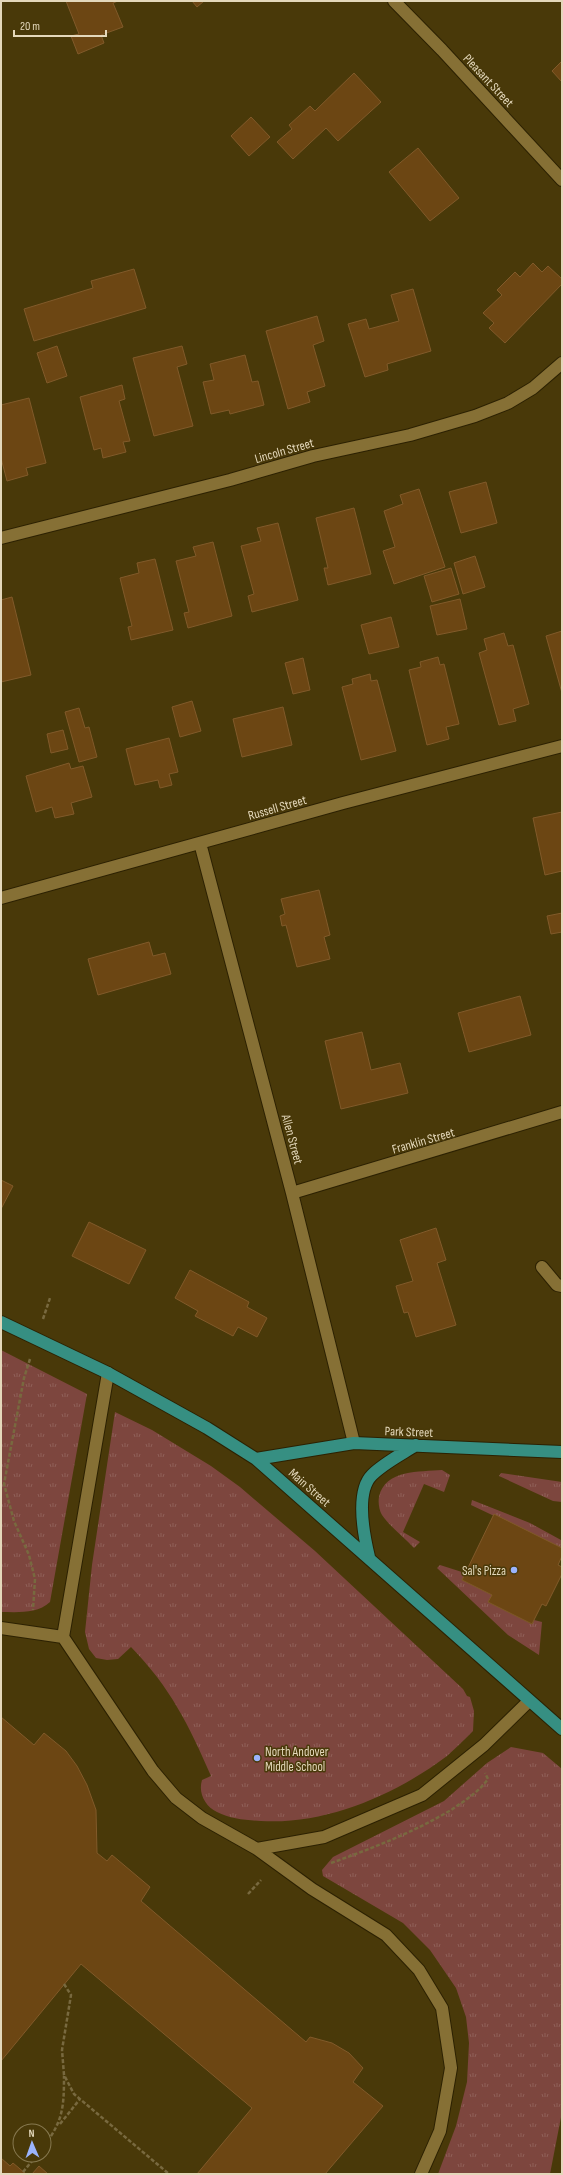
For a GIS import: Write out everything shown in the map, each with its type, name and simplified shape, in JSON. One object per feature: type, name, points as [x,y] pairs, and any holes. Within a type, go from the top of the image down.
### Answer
[{"type":"main road","name":"Main Street","points":[[1,1322],[108,1373],[207,1428],[256,1459],[369,1557],[562,1729]]},
{"type":"main road","name":"Park Street","points":[[256,1459],[354,1443],[562,1452]]},
{"type":"main road","points":[[369,1557],[362,1527],[363,1495],[371,1476],[416,1445]]},
{"type":"street","name":"Pleasant Street","points":[[394,1],[442,50],[562,180]]},
{"type":"street","name":"Lincoln Street","points":[[1,538],[230,480],[313,456],[410,435],[475,416],[508,404],[533,388],[562,363]]},
{"type":"street","name":"Russell Street","points":[[1,898],[343,803],[562,746]]},
{"type":"street","name":"Allen Street","points":[[200,843],[292,1193],[354,1443]]},
{"type":"street","name":"Franklin Street","points":[[292,1193],[562,1112]]},
{"type":"street","points":[[542,1267],[557,1285],[562,1286]]},
{"type":"street","points":[[108,1373],[63,1637],[153,1771],[176,1798],[202,1818],[256,1849],[312,1889],[386,1935],[419,1970],[442,2008],[451,2068],[440,2131],[421,2174]]},
{"type":"street","points":[[1,1628],[63,1637]]},
{"type":"street","points":[[256,1849],[324,1837],[422,1795],[484,1745],[529,1701]]},
{"type":"path","points":[[33,1610],[36,1579],[29,1555],[14,1521],[4,1484],[24,1378],[50,1298]]},
{"type":"path","points":[[248,1894],[261,1880]]},
{"type":"path","points":[[59,2124],[63,2111],[64,2075],[62,2050],[65,2025],[71,1999],[71,1995],[64,1984]]},
{"type":"path","points":[[64,2075],[74,2094],[169,2174]]},
{"type":"path","points":[[52,2134],[80,2099]]},
{"type":"path","points":[[24,2172],[31,2163]]},
{"type":"green space","points":[[1,1350],[87,1394],[50,1602],[39,1609],[27,1612],[1,1612]]},
{"type":"green space","points":[[115,1412],[152,1430],[211,1466],[240,1487],[315,1551],[463,1689],[467,1696],[470,1697],[474,1711],[473,1731],[447,1756],[405,1783],[359,1805],[335,1812],[310,1818],[286,1821],[261,1821],[233,1818],[217,1812],[209,1806],[202,1794],[201,1785],[202,1780],[211,1776],[186,1723],[168,1692],[157,1677],[131,1647],[118,1659],[107,1660],[96,1658],[89,1649],[85,1632],[92,1565]]},
{"type":"green space","points":[[442,1470],[450,1475],[444,1492],[424,1484],[403,1532],[420,1542],[414,1548],[389,1524],[382,1515],[379,1506],[379,1497],[388,1481],[396,1477],[414,1472]]},
{"type":"green space","points":[[501,1473],[562,1482],[562,1502],[553,1501],[499,1476]]},
{"type":"green space","points":[[472,1500],[530,1523],[561,1540],[562,1548],[471,1505]]},
{"type":"green space","points":[[440,1565],[465,1573],[462,1580],[492,1595],[488,1602],[532,1624],[534,1620],[542,1622],[539,1655],[508,1635],[437,1568]]},
{"type":"green space","points":[[511,1747],[543,1753],[562,1769],[562,2112],[550,2174],[438,2174],[456,2126],[467,2082],[469,2043],[466,2017],[456,1988],[430,1950],[403,1923],[323,1876],[322,1870],[333,1857],[444,1801],[487,1763]]},
{"type":"building","points":[[66,1],[118,1],[113,3],[123,27],[101,35],[104,43],[78,54],[71,36],[79,34]]},
{"type":"building","points":[[192,1],[204,1],[197,7]]},
{"type":"building","points":[[562,61],[562,82],[552,71]]},
{"type":"building","points":[[354,73],[381,102],[338,141],[326,128],[293,159],[277,142],[292,129],[289,125],[310,106],[315,111]]},
{"type":"building","points":[[251,117],[270,137],[249,156],[231,136]]},
{"type":"building","points":[[418,148],[459,198],[430,221],[389,172]]},
{"type":"building","points":[[533,263],[542,272],[548,266],[562,279],[562,284],[505,343],[489,328],[494,323],[483,313],[502,295],[497,290],[515,272],[520,277]]},
{"type":"building","points":[[134,269],[146,308],[34,341],[24,309],[93,288],[91,281]]},
{"type":"building","points":[[413,289],[431,351],[387,364],[388,370],[365,377],[348,324],[366,319],[369,329],[399,321],[391,295]]},
{"type":"building","points":[[317,316],[324,341],[313,345],[325,386],[307,392],[310,402],[288,409],[266,331]]},
{"type":"building","points":[[57,346],[67,376],[47,383],[37,353]]},
{"type":"building","points":[[182,346],[187,364],[177,367],[193,426],[154,436],[133,358]]},
{"type":"building","points":[[245,355],[252,382],[258,381],[264,405],[230,414],[229,410],[211,414],[203,382],[214,380],[210,364]]},
{"type":"building","points":[[122,385],[125,399],[119,401],[130,441],[123,442],[126,452],[103,458],[101,448],[94,450],[80,397]]},
{"type":"building","points":[[29,398],[46,463],[26,468],[28,475],[7,481],[1,458],[1,405]]},
{"type":"building","points":[[486,482],[497,523],[461,533],[449,492]]},
{"type":"building","points":[[419,489],[445,567],[394,584],[383,551],[395,547],[384,511],[403,504],[400,495]]},
{"type":"building","points":[[354,508],[371,574],[328,585],[324,568],[328,568],[316,518]]},
{"type":"building","points":[[278,523],[298,600],[252,612],[248,596],[254,594],[241,546],[261,541],[257,528]]},
{"type":"building","points":[[213,542],[232,616],[188,628],[184,613],[189,612],[176,561],[196,556],[193,547]]},
{"type":"building","points":[[475,556],[485,587],[463,594],[454,563]]},
{"type":"building","points":[[155,559],[173,630],[131,640],[128,627],[132,626],[120,578],[139,573],[137,563]]},
{"type":"building","points":[[451,568],[459,594],[432,602],[424,576]]},
{"type":"building","points":[[12,597],[31,675],[1,682],[1,600]]},
{"type":"building","points":[[460,599],[467,629],[437,635],[430,606]]},
{"type":"building","points":[[391,617],[399,647],[369,654],[361,625]]},
{"type":"building","points":[[562,631],[562,693],[546,636]]},
{"type":"building","points":[[504,633],[508,646],[513,645],[529,704],[513,709],[516,721],[499,725],[479,653],[487,650],[484,639]]},
{"type":"building","points":[[438,657],[440,665],[444,664],[459,724],[446,727],[449,739],[427,745],[409,670],[421,667],[420,662]]},
{"type":"building","points":[[303,658],[310,690],[293,694],[285,663]]},
{"type":"building","points":[[370,674],[371,681],[377,680],[396,751],[361,760],[342,687],[353,684],[352,679]]},
{"type":"building","points":[[192,701],[201,731],[180,737],[172,707]]},
{"type":"building","points":[[283,707],[292,745],[242,757],[233,719]]},
{"type":"building","points":[[79,708],[85,728],[89,727],[97,757],[79,762],[65,712]]},
{"type":"building","points":[[63,730],[68,749],[51,753],[47,734]]},
{"type":"building","points":[[169,738],[178,772],[169,774],[172,785],[160,788],[158,780],[135,785],[126,749]]},
{"type":"building","points":[[69,763],[71,769],[83,766],[92,797],[71,803],[74,814],[55,818],[52,807],[36,812],[26,776]]},
{"type":"building","points":[[562,812],[562,871],[545,875],[533,818]]},
{"type":"building","points":[[319,890],[330,935],[324,937],[330,959],[297,967],[286,925],[282,926],[280,916],[285,914],[281,899]]},
{"type":"building","points":[[562,913],[562,932],[551,934],[547,916]]},
{"type":"building","points":[[149,942],[153,956],[165,953],[171,974],[98,995],[88,959]]},
{"type":"building","points":[[520,996],[531,1035],[469,1052],[458,1013]]},
{"type":"building","points":[[362,1032],[371,1070],[400,1063],[408,1093],[341,1109],[325,1041]]},
{"type":"building","points":[[1,1180],[13,1186],[1,1209]]},
{"type":"building","points":[[89,1222],[146,1250],[129,1284],[72,1256]]},
{"type":"building","points":[[436,1228],[446,1260],[437,1263],[456,1325],[416,1337],[408,1312],[404,1313],[396,1286],[413,1281],[400,1240]]},
{"type":"building","points":[[190,1270],[249,1302],[247,1307],[267,1318],[257,1337],[238,1327],[233,1336],[195,1316],[198,1311],[175,1298]]},
{"type":"building","name":"Sal's Pizza","points":[[494,1514],[562,1548],[562,1556],[558,1565],[562,1567],[562,1574],[546,1606],[542,1604],[532,1624],[488,1602],[492,1595],[462,1580]]},
{"type":"building","points":[[1,1717],[34,1745],[44,1733],[66,1751],[77,1766],[87,1785],[96,1810],[97,1853],[107,1861],[112,1855],[150,1887],[141,1901],[306,2042],[310,2037],[332,2043],[349,2053],[363,2068],[353,2082],[383,2106],[325,2174],[197,2174],[252,2108],[81,1964],[1,2061]]},
{"type":"building","points":[[1,2158],[10,2166],[13,2163],[26,2174],[1,2174]]},
{"type":"building","points":[[39,2166],[48,2174],[32,2174]]},
{"type":"place","name":"Sal's Pizza","points":[[514,1570]]},
{"type":"place","name":"North Andover Middle School","points":[[257,1758]]}]
